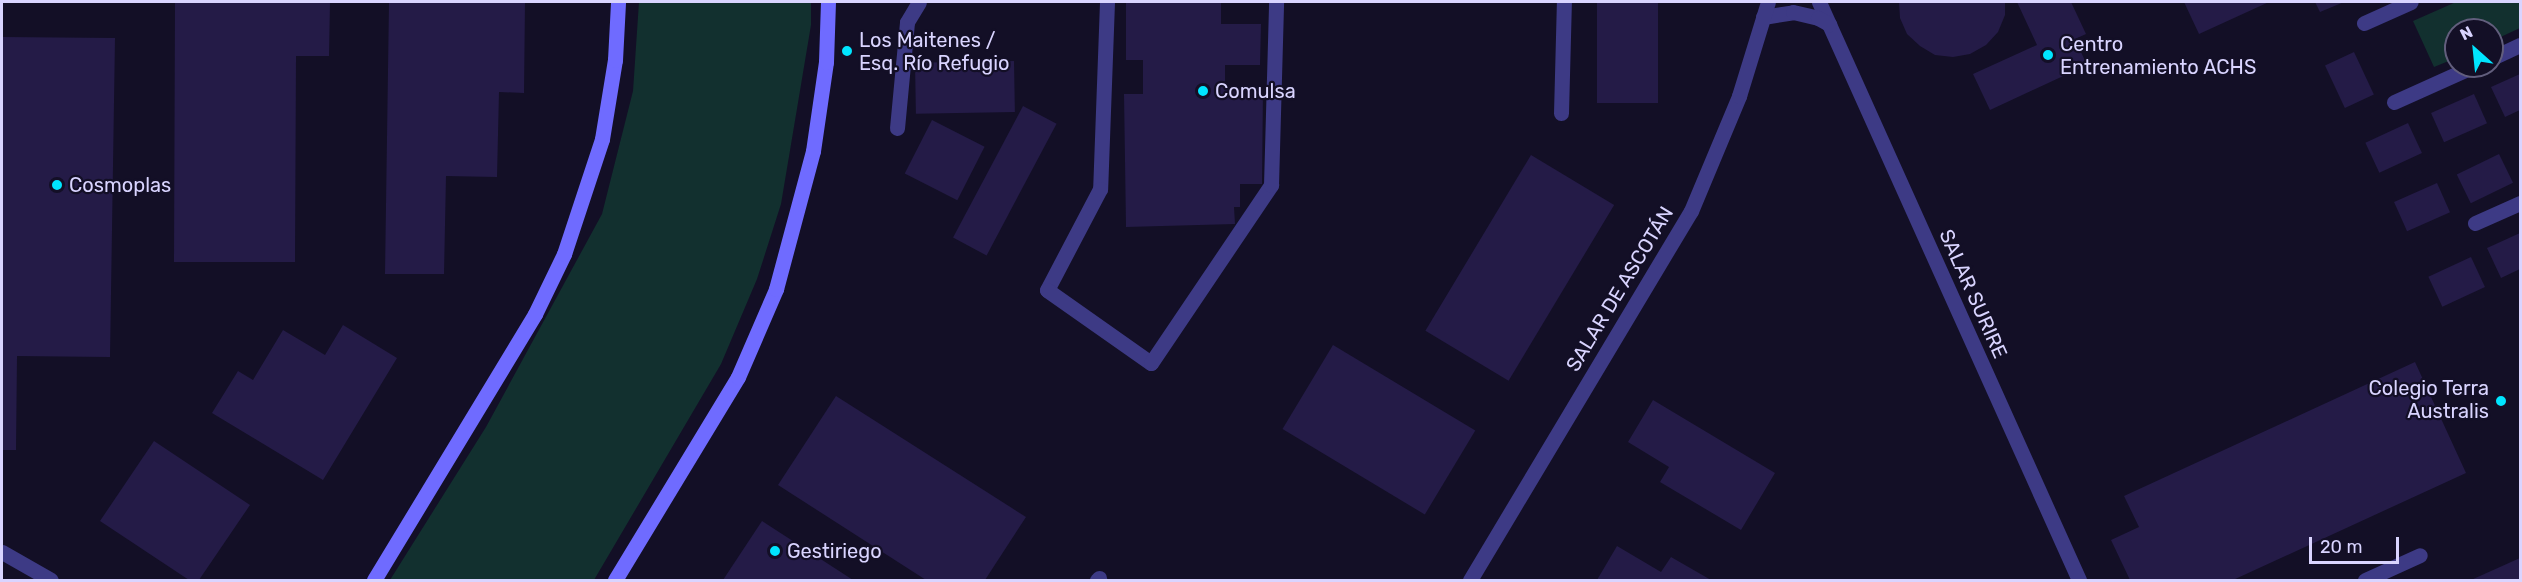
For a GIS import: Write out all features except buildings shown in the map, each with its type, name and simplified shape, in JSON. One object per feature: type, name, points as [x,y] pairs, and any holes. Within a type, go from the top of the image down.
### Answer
[{"type":"street","points":[[374,580],[535,315],[564,254],[602,139],[615,60],[618,2]]},
{"type":"street","points":[[621,578],[738,377],[776,289],[794,230],[813,151],[826,62],[828,2]]},
{"type":"street","points":[[897,128],[907,22],[919,2]]},
{"type":"street","points":[[1107,2],[1100,189],[1047,290],[1150,363],[1270,185],[1276,2]]},
{"type":"street","points":[[1561,113],[1564,2]]},
{"type":"street","name":"SALAR DE ASCOTÁN","points":[[1470,580],[1691,211],[1739,96],[1768,2]]},
{"type":"street","name":"SALAR SURIRE","points":[[1819,2],[2079,580]]},
{"type":"street","points":[[2364,23],[2411,2]]},
{"type":"street","points":[[1763,18],[1793,12],[1818,18],[1829,24]]},
{"type":"street","points":[[2504,52],[2520,45]]},
{"type":"street","points":[[2394,102],[2447,78]]},
{"type":"street","points":[[2475,223],[2520,203]]},
{"type":"street","points":[[2,552],[51,580]]},
{"type":"street","points":[[2365,580],[2420,555]]},
{"type":"green space","points":[[639,2],[811,2],[811,25],[781,204],[757,279],[721,364],[594,580],[390,580],[486,427],[602,214],[633,91]]},
{"type":"green space","points":[[2456,2],[2520,2],[2520,28],[2504,35],[2504,18],[2444,18],[2444,63],[2434,67],[2413,21]]},
{"type":"place","name":"Los Maitenes / Esq. Río Refugio","points":[[847,51]]},
{"type":"place","name":"Centro Entrenamiento ACHS","points":[[2048,55]]},
{"type":"place","name":"Comulsa","points":[[1203,91]]},
{"type":"place","name":"Cosmoplas","points":[[57,185]]},
{"type":"place","name":"Colegio Terra Australis","points":[[2501,401]]},
{"type":"place","name":"Gestiriego","points":[[775,551]]}]
